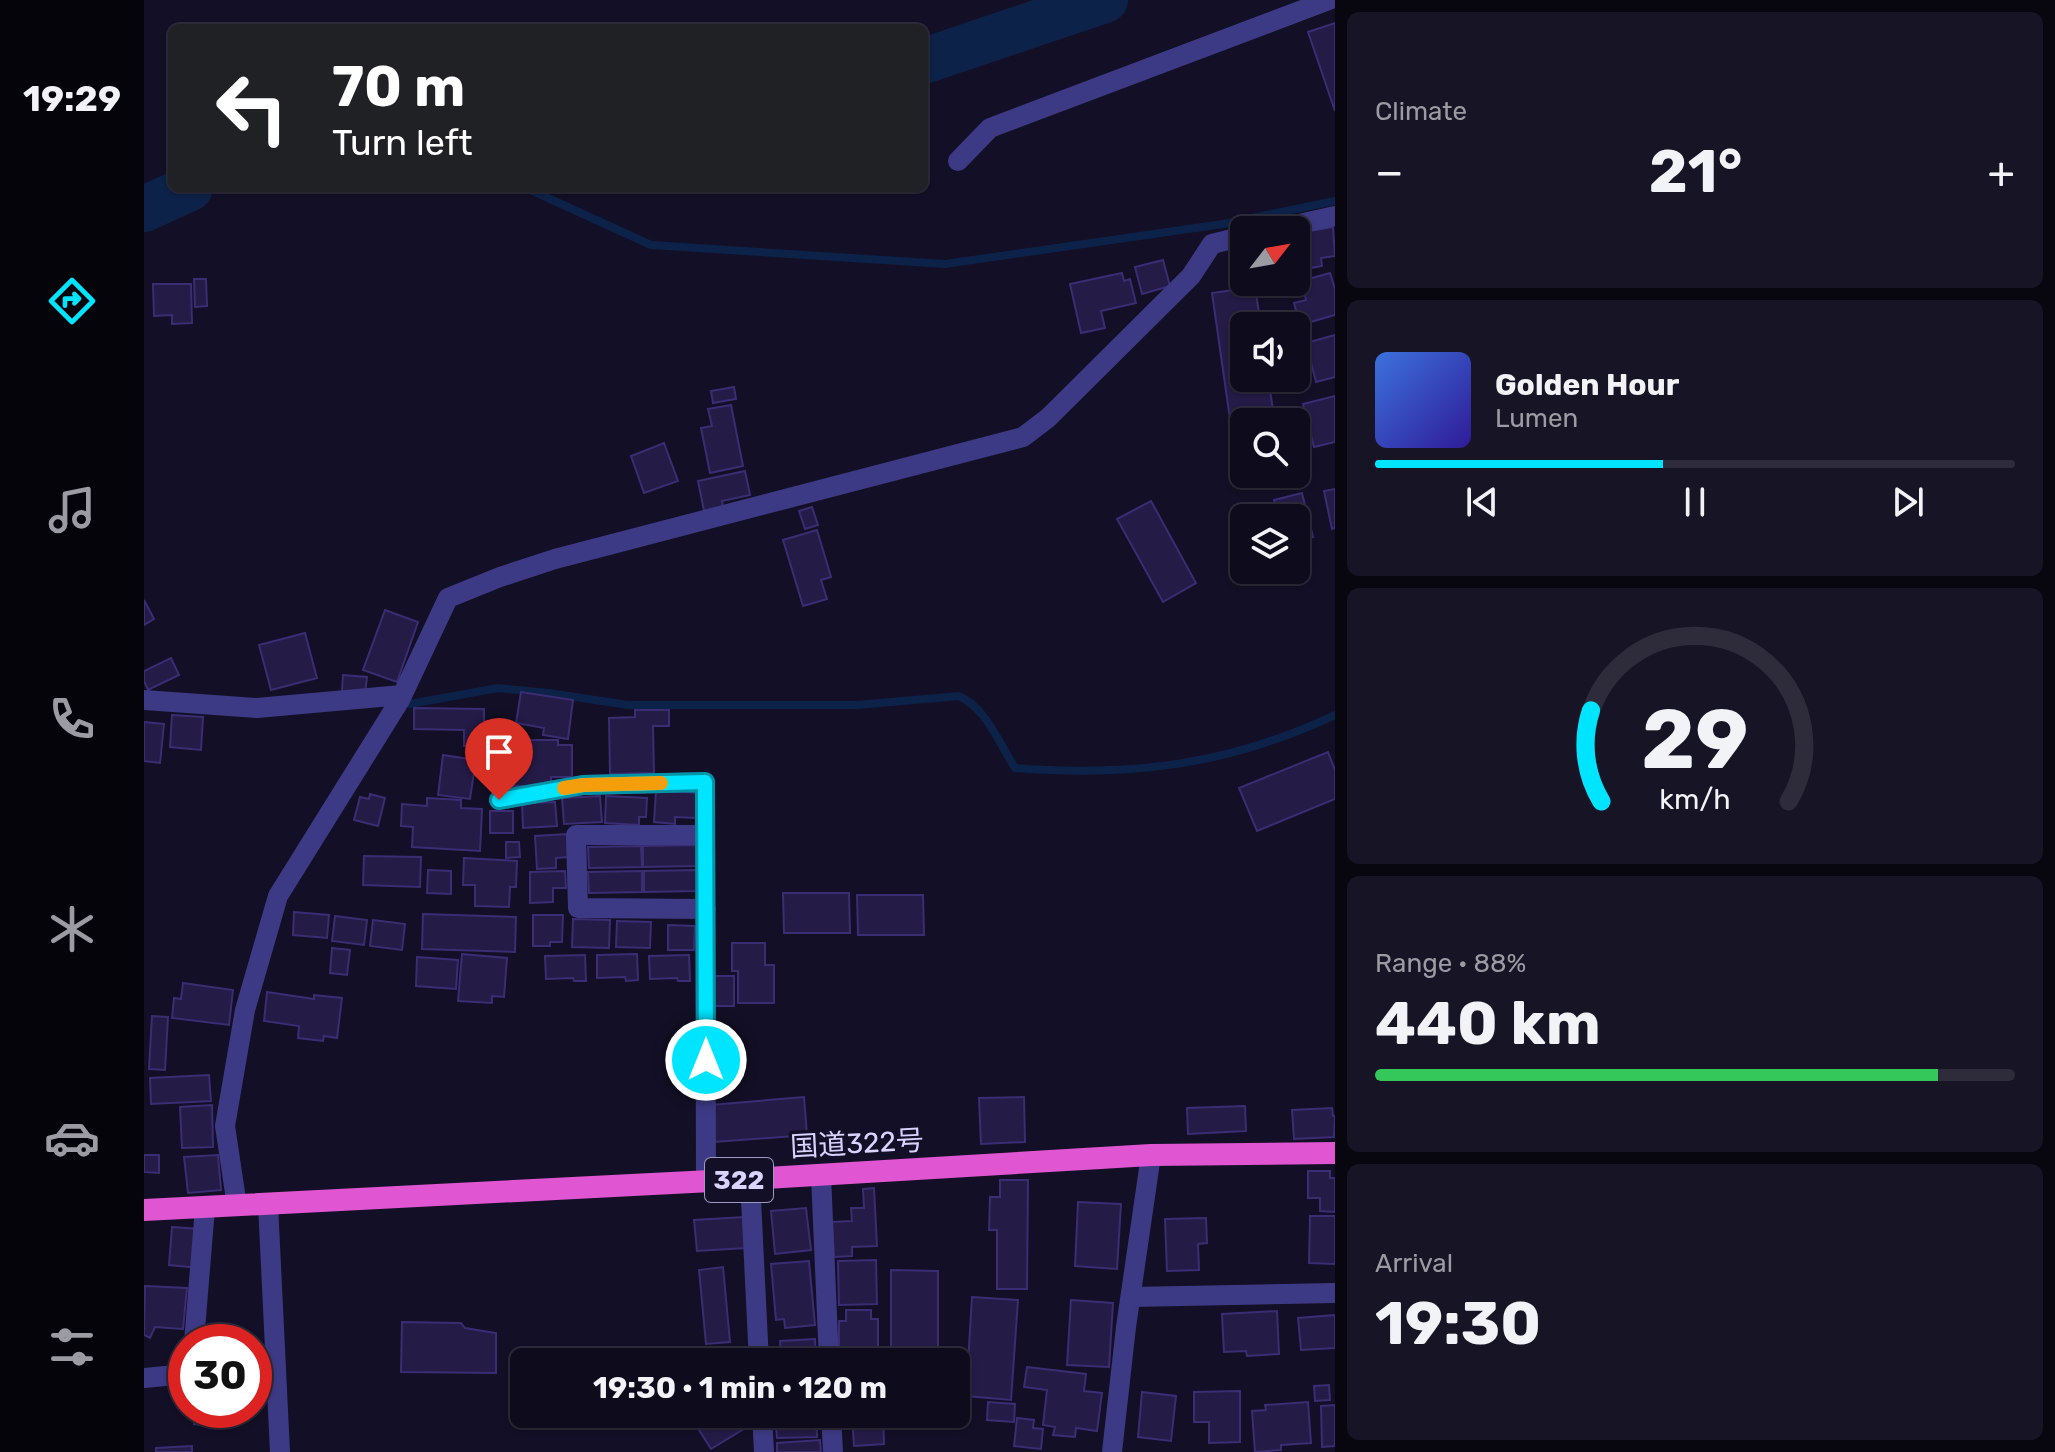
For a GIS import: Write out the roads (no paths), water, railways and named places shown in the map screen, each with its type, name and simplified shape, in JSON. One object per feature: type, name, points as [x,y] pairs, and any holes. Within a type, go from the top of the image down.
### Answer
[{"type":"highway","name":"国道322号","points":[[144,1210],[1151,1155],[1335,1153]]},
{"type":"street","points":[[958,161],[990,128],[1329,0]]},
{"type":"street","points":[[1310,222],[1335,216]]},
{"type":"street","points":[[237,1206],[225,1126],[245,1010],[278,896],[402,695],[448,598],[555,559],[1023,437],[1048,418],[1191,276],[1212,244],[1230,240]]},
{"type":"street","points":[[144,700],[257,708],[402,695]]},
{"type":"street","points":[[499,800],[583,785],[705,782],[706,1181]]},
{"type":"street","points":[[705,835],[576,835],[578,908],[706,909]]},
{"type":"street","points":[[1112,1452],[1151,1155]]},
{"type":"street","points":[[821,1175],[828,1348]]},
{"type":"street","points":[[750,1179],[758,1348]]},
{"type":"street","points":[[268,1204],[280,1452]]},
{"type":"street","points":[[195,1324],[205,1208]]},
{"type":"street","points":[[1131,1297],[1335,1293]]},
{"type":"street","points":[[144,1378],[168,1376]]},
{"type":"street","points":[[763,1428],[764,1452]]},
{"type":"street","points":[[832,1428],[833,1452]]},
{"type":"waterway","points":[[928,60],[1105,0]]},
{"type":"waterway","points":[[144,209],[181,192]]},
{"type":"waterway","points":[[535,192],[651,245],[945,264],[1223,224],[1335,201]]},
{"type":"waterway","points":[[410,704],[498,688],[628,705],[857,705],[959,696],[985,718],[1015,768],[1099,771],[1179,764],[1218,756],[1256,746],[1335,715]]}]
